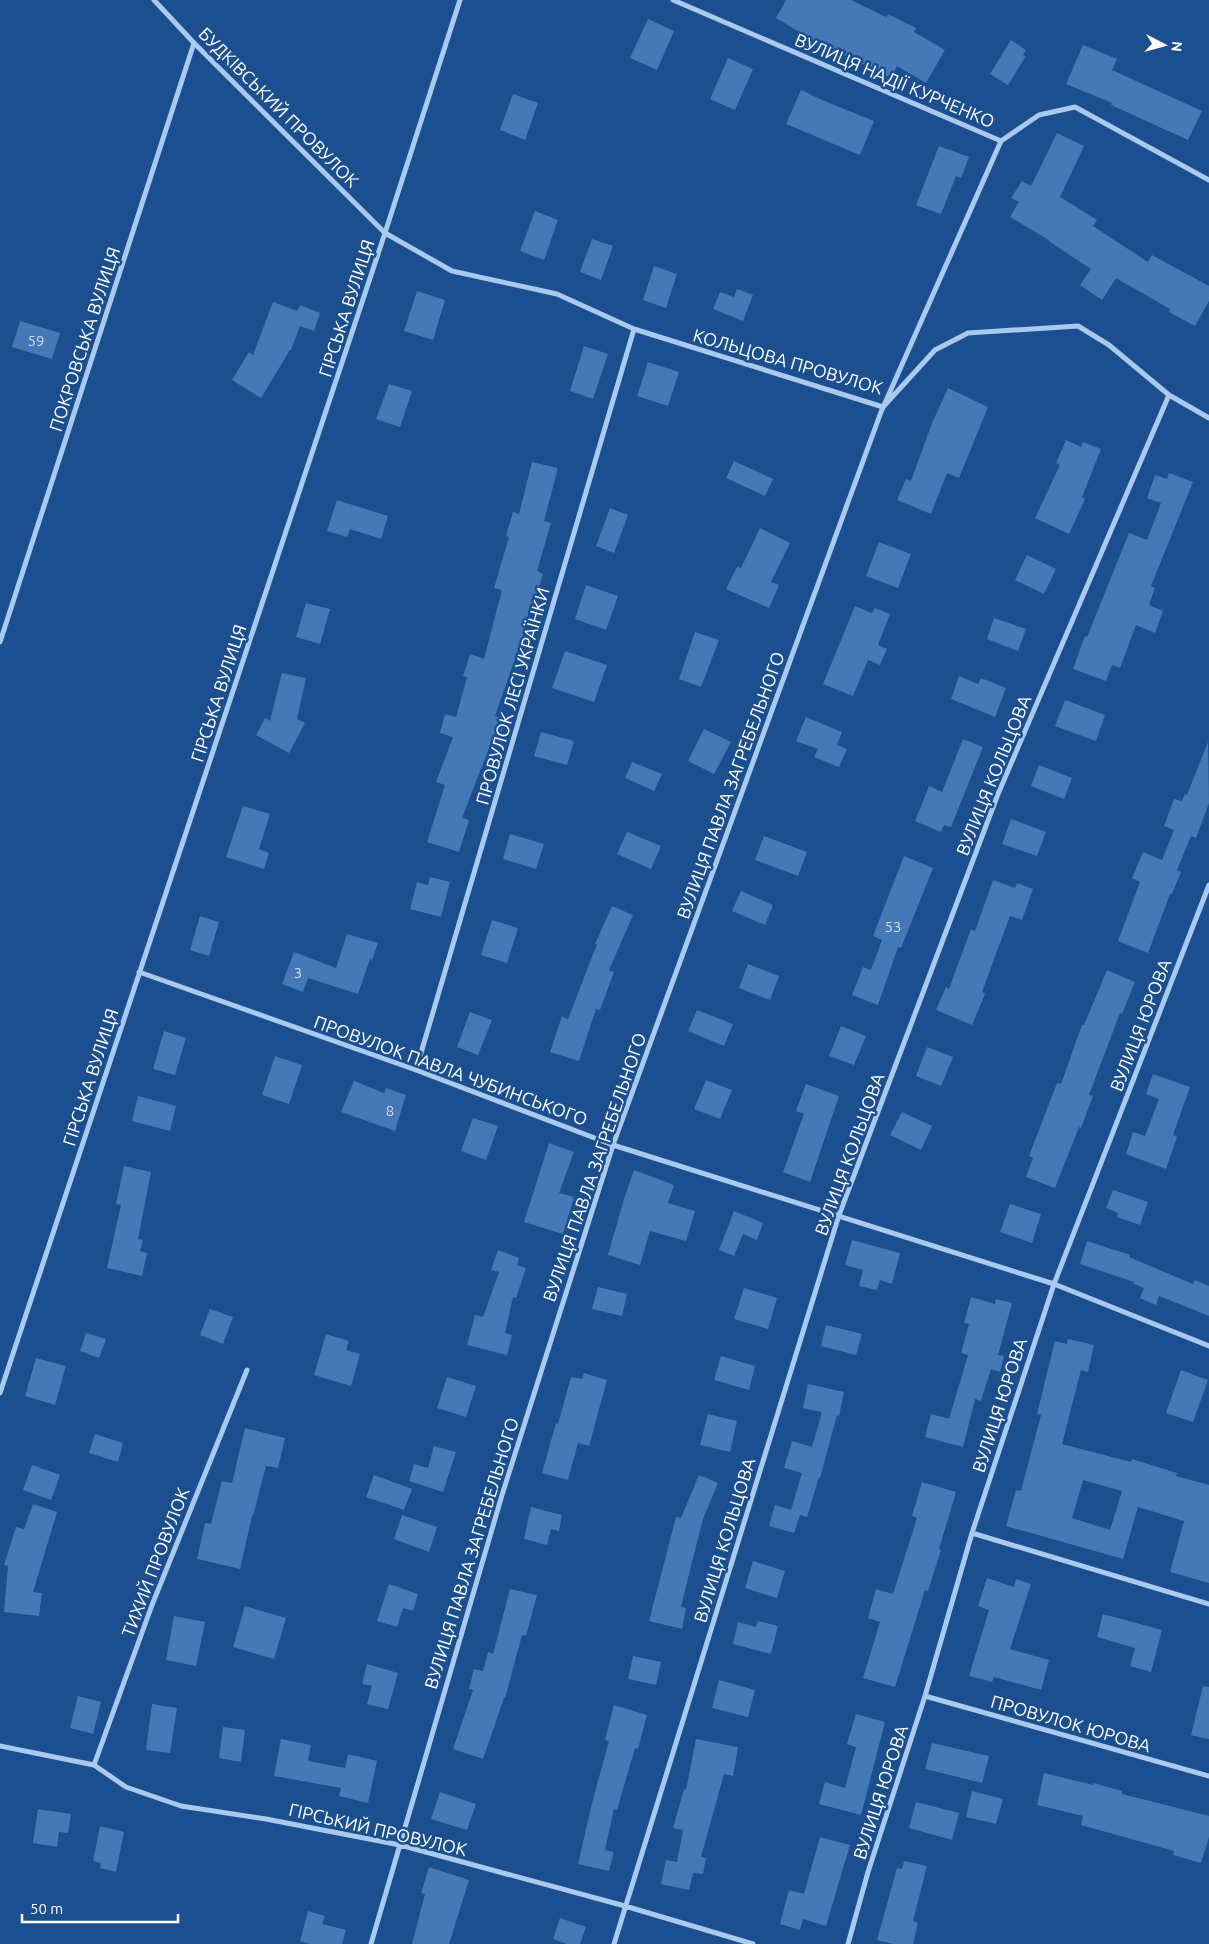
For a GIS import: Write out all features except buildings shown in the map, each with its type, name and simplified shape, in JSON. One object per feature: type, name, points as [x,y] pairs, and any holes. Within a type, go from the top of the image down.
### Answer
[{"type":"street","name":"БУДКІВСЬКИЙ ПРОВУЛОК","points":[[154,0],[194,43],[386,233]]},
{"type":"street","name":"ГІРСЬКА ВУЛИЦЯ","points":[[0,1393],[386,233],[460,0]]},
{"type":"street","name":"ВУЛИЦЯ НАДІЇ КУРЧЕНКО","points":[[673,0],[1001,141],[1039,115],[1075,107],[1209,180]]},
{"type":"street","name":"ПОКРОВСЬКА ВУЛИЦЯ","points":[[0,642],[194,43]]},
{"type":"street","name":"ВУЛИЦЯ ПАВЛА ЗАГРЕБЕЛЬНОГО","points":[[372,1944],[502,1495],[613,1145],[882,409],[1001,141]]},
{"type":"street","name":"КОЛЬЦОВА ПРОВУЛОК","points":[[386,233],[452,271],[557,294],[634,329],[882,409],[935,350],[968,333],[1078,326],[1109,345],[1169,395],[1209,418]]},
{"type":"street","name":"ПРОВУЛОК ЛЕСІ УКРАЇНКИ","points":[[416,1070],[634,329]]},
{"type":"street","name":"ВУЛИЦЯ КОЛЬЦОВА","points":[[614,1944],[839,1215],[998,794],[1169,395]]},
{"type":"street","name":"ВУЛИЦЯ ЮРОВА","points":[[848,1944],[868,1872],[925,1696],[972,1533],[1054,1284],[1209,886]]},
{"type":"street","name":"ПРОВУЛОК ПАВЛА ЧУБИНСЬКОГО","points":[[139,972],[416,1070],[613,1145],[1054,1284],[1209,1346]]},
{"type":"street","name":"ТИХИЙ ПРОВУЛОК","points":[[94,1765],[152,1605],[247,1370]]},
{"type":"street","points":[[972,1533],[1209,1604]]},
{"type":"street","name":"ПРОВУЛОК ЮРОВА","points":[[925,1696],[1209,1776]]},
{"type":"street","name":"ГІРСЬКИЙ ПРОВУЛОК","points":[[0,1746],[94,1765],[126,1787],[181,1806],[266,1819],[400,1845],[626,1906],[753,1944]]}]
